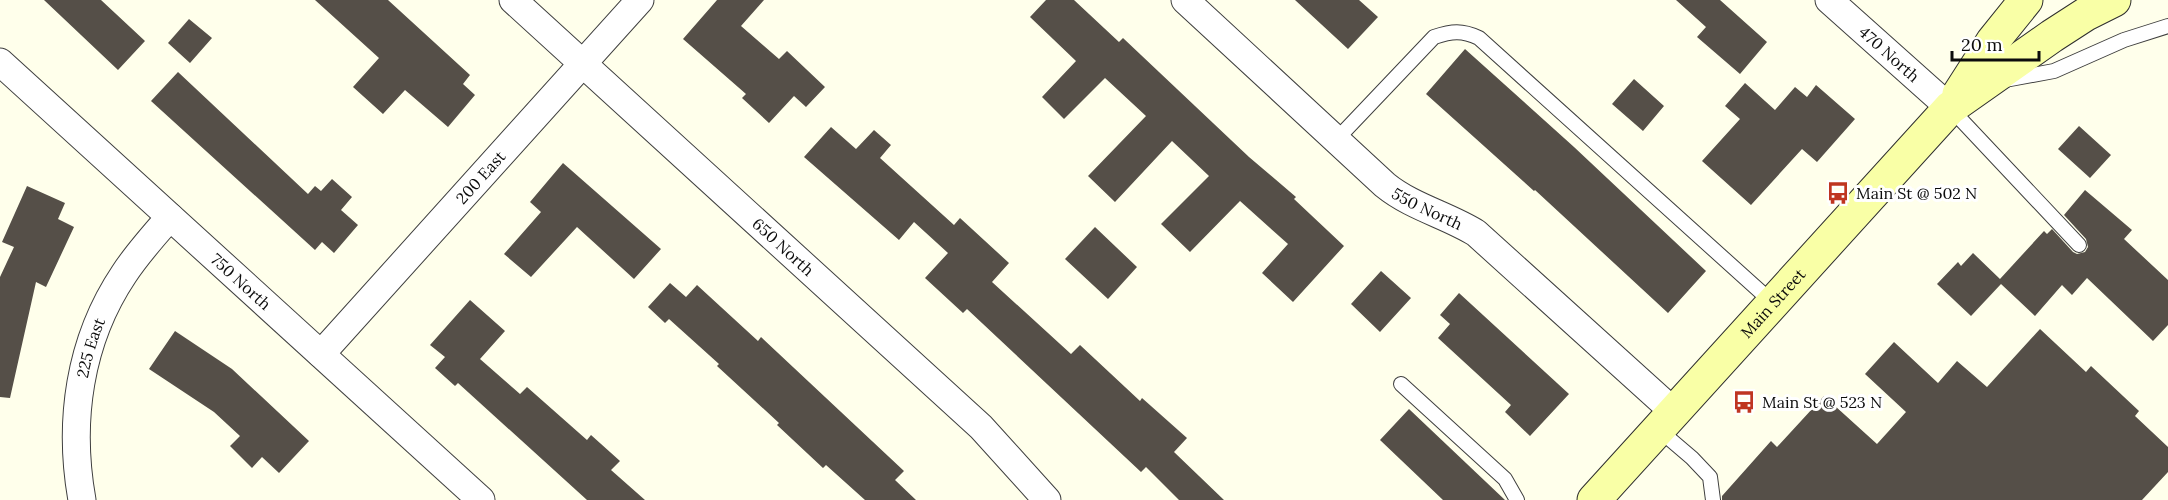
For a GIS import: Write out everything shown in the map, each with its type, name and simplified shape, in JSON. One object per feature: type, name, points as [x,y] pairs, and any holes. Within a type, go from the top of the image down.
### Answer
[{"type":"main road","name":"Main Street","points":[[1594,500],[1950,108],[1993,41],[2026,0]]},
{"type":"main road","name":"Main Street","points":[[1950,108],[2086,14],[2114,0]]},
{"type":"street","name":"650 North","points":[[513,0],[981,427],[1047,500]]},
{"type":"street","name":"200 East","points":[[321,354],[640,0]]},
{"type":"street","name":"550 North","points":[[1185,0],[1397,194],[1464,225],[1476,233],[1666,421]]},
{"type":"street","name":"470 North","points":[[1829,0],[1950,108]]},
{"type":"street","name":"750 North","points":[[0,62],[481,500]]},
{"type":"street","name":"225 East","points":[[82,500],[75,437],[82,374],[90,341],[123,275],[170,217]]},
{"type":"lane","points":[[1982,84],[2054,71],[2124,40],[2168,26]]},
{"type":"lane","points":[[1337,139],[1434,37],[1451,31],[1467,32],[1479,38],[1773,303]]},
{"type":"lane","points":[[1950,108],[2079,245]]},
{"type":"lane","points":[[1401,384],[1505,479],[1517,500]]},
{"type":"lane","points":[[1666,421],[1692,458],[1710,477],[1713,500]]},
{"type":"building","points":[[44,0],[101,0],[145,41],[118,70]]},
{"type":"building","points":[[315,0],[388,0],[470,75],[463,84],[475,95],[448,127],[405,90],[383,114],[353,87],[379,58]]},
{"type":"building","points":[[717,0],[764,0],[741,26],[779,59],[787,51],[825,87],[806,107],[794,96],[769,123],[742,98],[746,94],[683,39]]},
{"type":"building","points":[[1046,0],[1074,0],[1119,42],[1123,38],[1249,157],[1296,197],[1294,199],[1344,246],[1293,302],[1262,273],[1288,244],[1240,201],[1190,252],[1161,224],[1209,176],[1172,141],[1115,202],[1088,176],[1146,116],[1105,78],[1064,119],[1042,97],[1076,61],[1030,17]]},
{"type":"building","points":[[1295,0],[1359,0],[1378,17],[1348,49]]},
{"type":"building","points":[[1676,0],[1720,0],[1767,42],[1740,74],[1697,37],[1706,27]]},
{"type":"building","points":[[189,19],[212,38],[190,63],[168,43]]},
{"type":"building","points":[[1465,49],[1706,271],[1668,313],[1535,190],[1426,94]]},
{"type":"building","points":[[178,72],[308,194],[315,186],[321,191],[332,179],[352,197],[341,210],[358,225],[334,253],[322,242],[315,250],[151,101]]},
{"type":"building","points":[[1634,79],[1664,106],[1643,131],[1612,104]]},
{"type":"building","points":[[1745,83],[1775,110],[1795,87],[1807,97],[1816,85],[1855,119],[1817,162],[1802,149],[1751,205],[1702,161],[1740,119],[1725,106]]},
{"type":"building","points":[[2079,126],[2111,155],[2090,178],[2058,149]]},
{"type":"building","points":[[831,127],[856,149],[874,130],[891,145],[880,158],[954,225],[960,218],[1009,263],[992,282],[1071,354],[1080,345],[1140,401],[1142,398],[1187,438],[1174,452],[1224,500],[1179,500],[1146,467],[1141,472],[967,309],[963,313],[925,278],[948,253],[914,222],[899,240],[804,157]]},
{"type":"building","points":[[563,163],[661,249],[634,279],[577,227],[531,277],[504,254],[541,212],[530,202]]},
{"type":"building","points":[[27,186],[65,203],[58,219],[74,227],[46,287],[36,282],[10,398],[0,397],[0,277],[14,247],[2,242]]},
{"type":"building","points":[[2085,190],[2132,230],[2124,239],[2168,280],[2168,325],[2153,341],[2087,278],[2072,295],[2062,285],[2035,316],[2001,284],[1971,316],[1937,284],[1958,262],[1961,266],[1973,253],[2000,279],[2044,231],[2047,234],[2052,229],[2073,252],[2077,254],[2085,252],[2088,247],[2086,239],[2064,215]]},
{"type":"building","points":[[1095,227],[1137,267],[1108,299],[1065,259]]},
{"type":"building","points":[[1381,271],[1411,298],[1380,332],[1351,304]]},
{"type":"building","points":[[670,283],[686,297],[697,285],[758,341],[761,337],[904,471],[895,480],[916,500],[865,500],[826,465],[823,468],[777,425],[779,423],[717,366],[719,364],[669,319],[665,323],[648,307]]},
{"type":"building","points":[[1459,293],[1569,394],[1530,436],[1505,412],[1511,405],[1438,338],[1450,324],[1440,315]]},
{"type":"building","points":[[470,300],[505,331],[480,359],[520,394],[527,387],[587,440],[591,435],[620,461],[611,470],[645,500],[587,500],[458,383],[455,386],[435,368],[445,357],[430,345]]},
{"type":"building","points":[[2040,329],[2086,372],[2091,366],[2139,411],[2135,416],[2168,447],[2168,472],[2142,500],[1722,500],[1722,496],[1771,441],[1777,447],[1824,396],[1877,444],[1906,412],[1865,374],[1894,342],[1938,383],[1957,361],[1987,387]]},
{"type":"building","points":[[175,331],[232,369],[309,441],[279,473],[262,457],[252,468],[230,446],[240,436],[214,412],[149,369]]},
{"type":"building","points":[[1409,409],[1505,500],[1443,500],[1380,440]]},
{"type":"place","name":"Main St @ 502 N","points":[[1838,193]]},
{"type":"place","name":"Main St @ 523 N","points":[[1744,402]]}]
